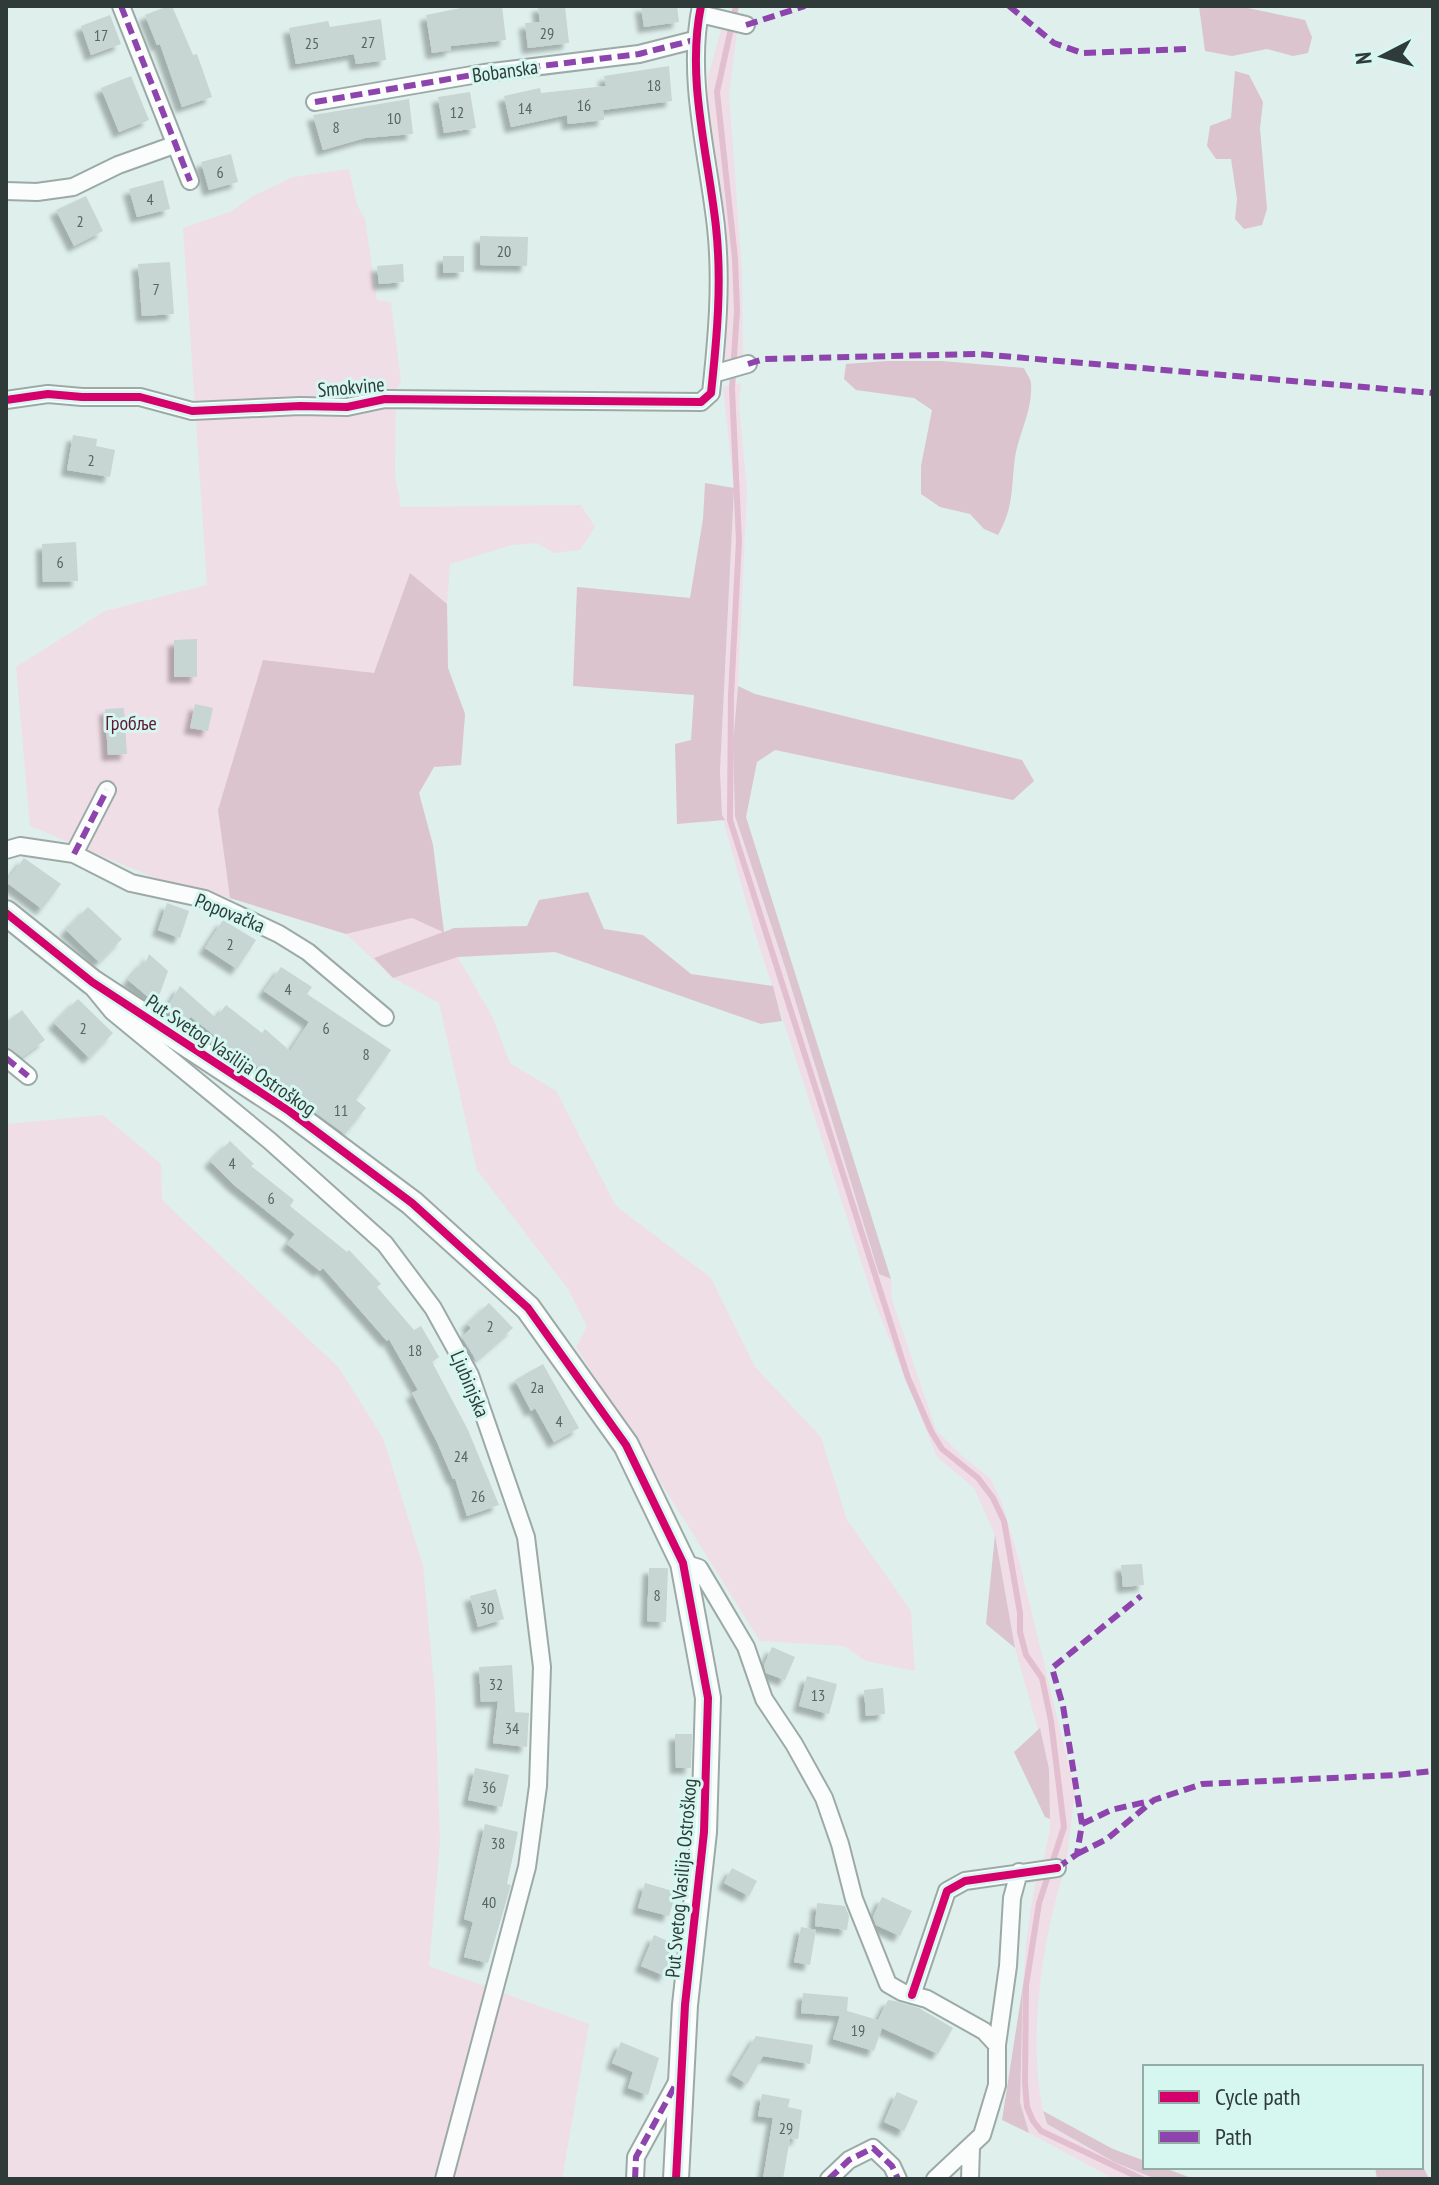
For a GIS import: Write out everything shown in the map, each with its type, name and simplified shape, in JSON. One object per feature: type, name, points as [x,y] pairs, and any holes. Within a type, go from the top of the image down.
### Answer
[{"type":"street","points":[[121,6],[190,181]]},
{"type":"street","points":[[746,25],[700,10],[694,40],[716,229],[719,306],[717,373],[748,364]]},
{"type":"street","name":"Bobanska","points":[[315,102],[484,73],[639,54],[694,40]]},
{"type":"street","points":[[6,191],[37,192],[73,187],[118,165],[174,145]]},
{"type":"street","name":"Smokvine","points":[[6,400],[48,394],[140,397],[192,411],[347,407],[385,399],[701,402],[711,393],[717,373]]},
{"type":"street","points":[[74,854],[107,790]]},
{"type":"street","name":"Popovačka","points":[[6,850],[20,846],[74,854],[131,883],[205,899],[279,934],[308,952],[385,1017]]},
{"type":"street","name":"Put Svetog Vasilija Ostroškog","points":[[6,913],[92,982],[289,1111],[412,1203],[528,1308],[626,1445],[683,1563],[708,1698],[704,1832],[685,2005],[676,2179]]},
{"type":"street","name":"Ljubinjska","points":[[92,982],[95,992],[112,1011],[270,1141],[385,1244],[433,1308],[470,1375],[526,1537],[542,1667],[538,1786],[527,1867],[444,2179]]},
{"type":"street","points":[[6,1058],[28,1076]]},
{"type":"street","points":[[683,1563],[699,1568],[746,1647],[764,1699],[824,1798],[854,1899],[888,1984],[927,1999],[984,2031],[997,2045]]},
{"type":"street","points":[[912,1995],[947,1891],[965,1881],[1057,1868]]},
{"type":"street","points":[[935,2179],[982,2135],[994,2096],[1012,1898],[1019,1872]]},
{"type":"street","points":[[635,2179],[636,2157],[682,2074]]},
{"type":"street","points":[[829,2179],[849,2160],[873,2148],[892,2166],[898,2179]]},
{"type":"street","points":[[970,2179],[971,2148]]},
{"type":"green space","points":[[722,26],[737,32],[729,94],[742,272],[743,360],[723,363],[718,197],[708,114],[708,77]]},
{"type":"green space","name":"Гробље","points":[[349,169],[357,205],[365,219],[377,300],[391,302],[401,381],[396,392],[395,475],[401,507],[581,505],[595,527],[580,550],[554,553],[537,543],[512,545],[450,564],[448,668],[465,714],[461,765],[434,767],[419,793],[444,933],[493,1018],[510,1063],[556,1091],[616,1206],[711,1278],[755,1367],[821,1437],[847,1520],[911,1611],[915,1671],[866,1661],[844,1646],[760,1641],[576,1347],[587,1326],[568,1289],[477,1170],[439,1003],[393,978],[346,934],[230,898],[167,883],[30,826],[16,667],[105,611],[207,585],[183,228],[232,211],[251,197],[293,177]]},
{"type":"green space","points":[[741,383],[739,403],[747,492],[733,743],[735,816],[785,967],[879,1274],[891,1279],[892,1300],[936,1430],[990,1478],[1002,1503],[1019,1560],[1075,1791],[1066,1865],[1043,1864],[1050,1829],[1049,1769],[1015,1648],[995,1535],[974,1488],[937,1457],[873,1298],[755,933],[722,816],[720,771],[734,488],[723,387]]},
{"type":"green space","points":[[103,1115],[161,1164],[162,1200],[339,1368],[383,1438],[423,1565],[435,1694],[440,1843],[429,1966],[589,2024],[562,2179],[6,2179],[6,1124]]},
{"type":"green space","points":[[1064,1871],[1049,1931],[1039,1997],[1037,2064],[1046,2124],[1114,2162],[1156,2179],[1114,2179],[1029,2133],[1025,2123],[1020,2102],[1020,2080],[1023,1982],[1030,1917],[1037,1875]]},
{"type":"shaded area","points":[[1199,6],[1238,6],[1305,20],[1312,37],[1308,53],[1293,56],[1267,49],[1232,56],[1205,51]]},
{"type":"shaded area","points":[[1235,71],[1249,75],[1263,102],[1260,128],[1267,209],[1262,225],[1244,229],[1235,219],[1237,199],[1231,159],[1216,159],[1207,146],[1210,126],[1231,118]]},
{"type":"shaded area","points":[[942,361],[1024,368],[1031,382],[1030,403],[1015,457],[1009,506],[998,535],[984,529],[970,514],[940,507],[921,494],[921,466],[932,410],[914,398],[856,390],[844,379],[846,364]]},
{"type":"shaded area","points":[[705,483],[734,488],[720,771],[722,815],[725,820],[677,824],[675,744],[691,740],[694,695],[573,686],[577,587],[690,598],[703,519]]},
{"type":"shaded area","points":[[410,573],[447,604],[448,668],[465,714],[461,765],[434,767],[419,793],[433,845],[444,932],[454,928],[527,926],[539,900],[588,892],[604,929],[643,935],[691,974],[773,986],[782,1021],[761,1024],[555,952],[458,957],[393,978],[374,958],[443,932],[412,918],[346,934],[230,898],[218,810],[263,660],[374,673]]},
{"type":"shaded area","points":[[738,686],[755,694],[1022,760],[1034,781],[1013,800],[775,750],[757,762],[746,817],[891,1279],[879,1274],[785,967],[735,816],[733,743]]},
{"type":"shaded area","points":[[995,1535],[1015,1648],[986,1624]]},
{"type":"shaded area","points":[[1040,1728],[1049,1769],[1050,1819],[1045,1817],[1014,1752]]},
{"type":"shaded area","points":[[1023,1985],[1020,2102],[1029,2133],[1002,2120]]},
{"type":"shaded area","points":[[1043,2111],[1113,2149],[1143,2160],[1143,2169],[1167,2169],[1194,2179],[1156,2179],[1114,2162],[1047,2124]]},
{"type":"shaded area","points":[[1423,2166],[1429,2179],[1377,2179],[1375,2169],[1423,2169]]},
{"type":"building","points":[[172,6],[193,55],[197,54],[212,97],[182,107],[160,44],[157,45],[145,15]]},
{"type":"building","points":[[471,6],[502,6],[506,40],[451,46],[451,50],[432,53],[426,15]]},
{"type":"building","points":[[538,6],[565,6],[569,43],[528,48],[525,23],[540,22]]},
{"type":"building","points":[[641,6],[677,6],[679,22],[644,27]]},
{"type":"building","points":[[110,15],[121,44],[91,55],[81,26]]},
{"type":"building","points":[[381,19],[386,60],[356,64],[354,54],[296,64],[289,28],[328,21],[330,27]]},
{"type":"building","points":[[669,66],[672,101],[603,110],[604,120],[568,124],[567,115],[511,127],[504,96],[540,88],[541,93],[606,86],[604,76]]},
{"type":"building","points":[[131,76],[149,120],[119,132],[101,88]]},
{"type":"building","points":[[470,92],[476,128],[444,133],[438,97]]},
{"type":"building","points":[[409,99],[413,134],[365,138],[323,150],[313,115]]},
{"type":"building","points":[[231,154],[238,182],[209,190],[201,162]]},
{"type":"building","points":[[163,180],[170,209],[137,217],[129,189]]},
{"type":"building","points":[[86,196],[103,231],[74,246],[56,210]]},
{"type":"building","points":[[480,236],[528,237],[527,266],[480,265]]},
{"type":"building","points":[[443,256],[464,256],[464,272],[443,273]]},
{"type":"building","points":[[170,262],[174,314],[142,316],[138,264]]},
{"type":"building","points":[[403,264],[404,282],[379,284],[377,266]]},
{"type":"building","points":[[73,435],[97,439],[96,446],[115,450],[110,477],[67,470]]},
{"type":"building","points":[[76,542],[78,581],[43,582],[42,544]]},
{"type":"building","points":[[197,639],[197,677],[174,677],[174,640]]},
{"type":"building","points":[[195,704],[213,708],[208,731],[190,728]]},
{"type":"building","points":[[124,708],[127,754],[108,755],[105,709]]},
{"type":"building","points":[[24,858],[61,884],[42,909],[6,882]]},
{"type":"building","points":[[167,903],[189,911],[180,938],[158,930]]},
{"type":"building","points":[[88,907],[122,939],[99,962],[66,930]]},
{"type":"building","points":[[223,920],[256,940],[237,969],[205,948]]},
{"type":"building","points":[[149,954],[168,971],[160,993],[153,1001],[128,980],[146,962]]},
{"type":"building","points":[[281,967],[312,987],[307,994],[391,1050],[356,1100],[366,1108],[345,1134],[281,1088],[239,1051],[237,1053],[191,1017],[185,1023],[167,1007],[180,986],[216,1018],[226,1005],[262,1033],[265,1029],[290,1051],[309,1022],[264,991]]},
{"type":"building","points":[[78,999],[113,1033],[89,1058],[54,1023]]},
{"type":"building","points":[[22,1010],[45,1040],[22,1057],[6,1046],[6,1022]]},
{"type":"building","points":[[230,1141],[254,1164],[251,1166],[294,1200],[290,1206],[347,1252],[349,1250],[381,1284],[377,1287],[414,1330],[421,1326],[439,1357],[432,1362],[468,1430],[499,1505],[467,1516],[455,1478],[412,1393],[418,1390],[389,1339],[387,1341],[323,1268],[320,1271],[287,1244],[295,1234],[234,1185],[210,1161]]},
{"type":"building","points":[[489,1303],[513,1328],[476,1360],[462,1337],[471,1328],[467,1324]]},
{"type":"building","points":[[543,1364],[579,1428],[554,1442],[535,1408],[531,1411],[515,1380]]},
{"type":"building","points":[[1142,1564],[1144,1585],[1123,1587],[1121,1565]]},
{"type":"building","points":[[649,1568],[668,1568],[666,1622],[647,1621]]},
{"type":"building","points":[[496,1589],[504,1619],[478,1627],[470,1596]]},
{"type":"building","points":[[772,1647],[795,1657],[785,1680],[766,1673],[764,1665]]},
{"type":"building","points":[[512,1665],[515,1712],[529,1713],[527,1747],[493,1743],[498,1701],[481,1702],[479,1667]]},
{"type":"building","points":[[807,1676],[837,1684],[829,1714],[799,1706]]},
{"type":"building","points":[[883,1688],[885,1714],[866,1716],[864,1690]]},
{"type":"building","points":[[675,1734],[692,1734],[691,1768],[676,1768]]},
{"type":"building","points":[[475,1768],[509,1775],[502,1807],[468,1800]]},
{"type":"building","points":[[485,1824],[518,1832],[507,1884],[511,1885],[488,1963],[464,1957],[473,1922],[464,1919]]},
{"type":"building","points":[[732,1868],[757,1881],[749,1896],[724,1883]]},
{"type":"building","points":[[645,1883],[676,1892],[669,1916],[638,1908]]},
{"type":"building","points":[[882,1897],[912,1911],[900,1936],[876,1925],[873,1917]]},
{"type":"building","points":[[817,1903],[845,1906],[849,1916],[847,1930],[815,1926]]},
{"type":"building","points":[[801,1927],[816,1930],[810,1965],[794,1962]]},
{"type":"building","points":[[654,1935],[677,1945],[665,1976],[641,1966]]},
{"type":"building","points":[[803,1993],[848,1997],[847,2011],[878,2020],[888,2000],[895,2001],[919,2008],[953,2028],[938,2054],[882,2028],[874,2051],[833,2039],[840,2016],[801,2013]]},
{"type":"building","points":[[756,2036],[813,2045],[810,2064],[763,2056],[747,2084],[732,2075]]},
{"type":"building","points":[[621,2042],[659,2058],[648,2095],[628,2088],[633,2072],[612,2063]]},
{"type":"building","points":[[897,2092],[918,2101],[904,2131],[884,2122]]},
{"type":"building","points":[[762,2094],[790,2099],[788,2107],[802,2110],[798,2139],[790,2138],[783,2179],[763,2179],[773,2118],[758,2116]]},
{"type":"waterway","points":[[736,6],[717,92],[735,258],[737,311],[732,388],[739,541],[731,696],[730,820],[908,1378],[942,1449],[978,1478],[993,1498],[1004,1521],[1020,1613],[1020,1632],[1026,1655],[1042,1678],[1051,1721],[1064,1827],[1039,1903],[1026,1986],[1027,2107],[1041,2131],[1142,2179]]},
{"type":"marked path","points":[[121,6],[190,181]]},
{"type":"marked path","points":[[746,25],[805,6]]},
{"type":"marked path","points":[[1009,6],[1054,43],[1082,53],[1188,49]]},
{"type":"marked path","points":[[315,102],[484,73],[639,54],[694,40]]},
{"type":"marked path","points":[[748,364],[764,359],[978,354],[1433,393]]},
{"type":"marked path","points":[[74,854],[107,790]]},
{"type":"marked path","points":[[6,1058],[28,1076]]},
{"type":"marked path","points":[[1057,1868],[1077,1854],[1082,1824],[1063,1706],[1052,1668],[1141,1596]]},
{"type":"marked path","points":[[1077,1854],[1107,1839],[1154,1800],[1202,1784],[1433,1771]]},
{"type":"marked path","points":[[1082,1824],[1111,1810],[1150,1801]]},
{"type":"marked path","points":[[635,2179],[636,2157],[676,2084]]},
{"type":"marked path","points":[[829,2179],[849,2160],[873,2148],[892,2166],[898,2179]]},
{"type":"cycle path","points":[[6,400],[48,394],[140,397],[192,411],[347,407],[385,399],[701,402],[711,393],[719,289],[716,227],[697,88],[697,33],[701,6]]},
{"type":"cycle path","points":[[6,913],[92,982],[289,1111],[412,1203],[528,1308],[626,1445],[683,1563],[708,1698],[704,1832],[685,2005],[676,2179]]},
{"type":"cycle path","points":[[912,1995],[947,1891],[965,1881],[1057,1868]]}]
